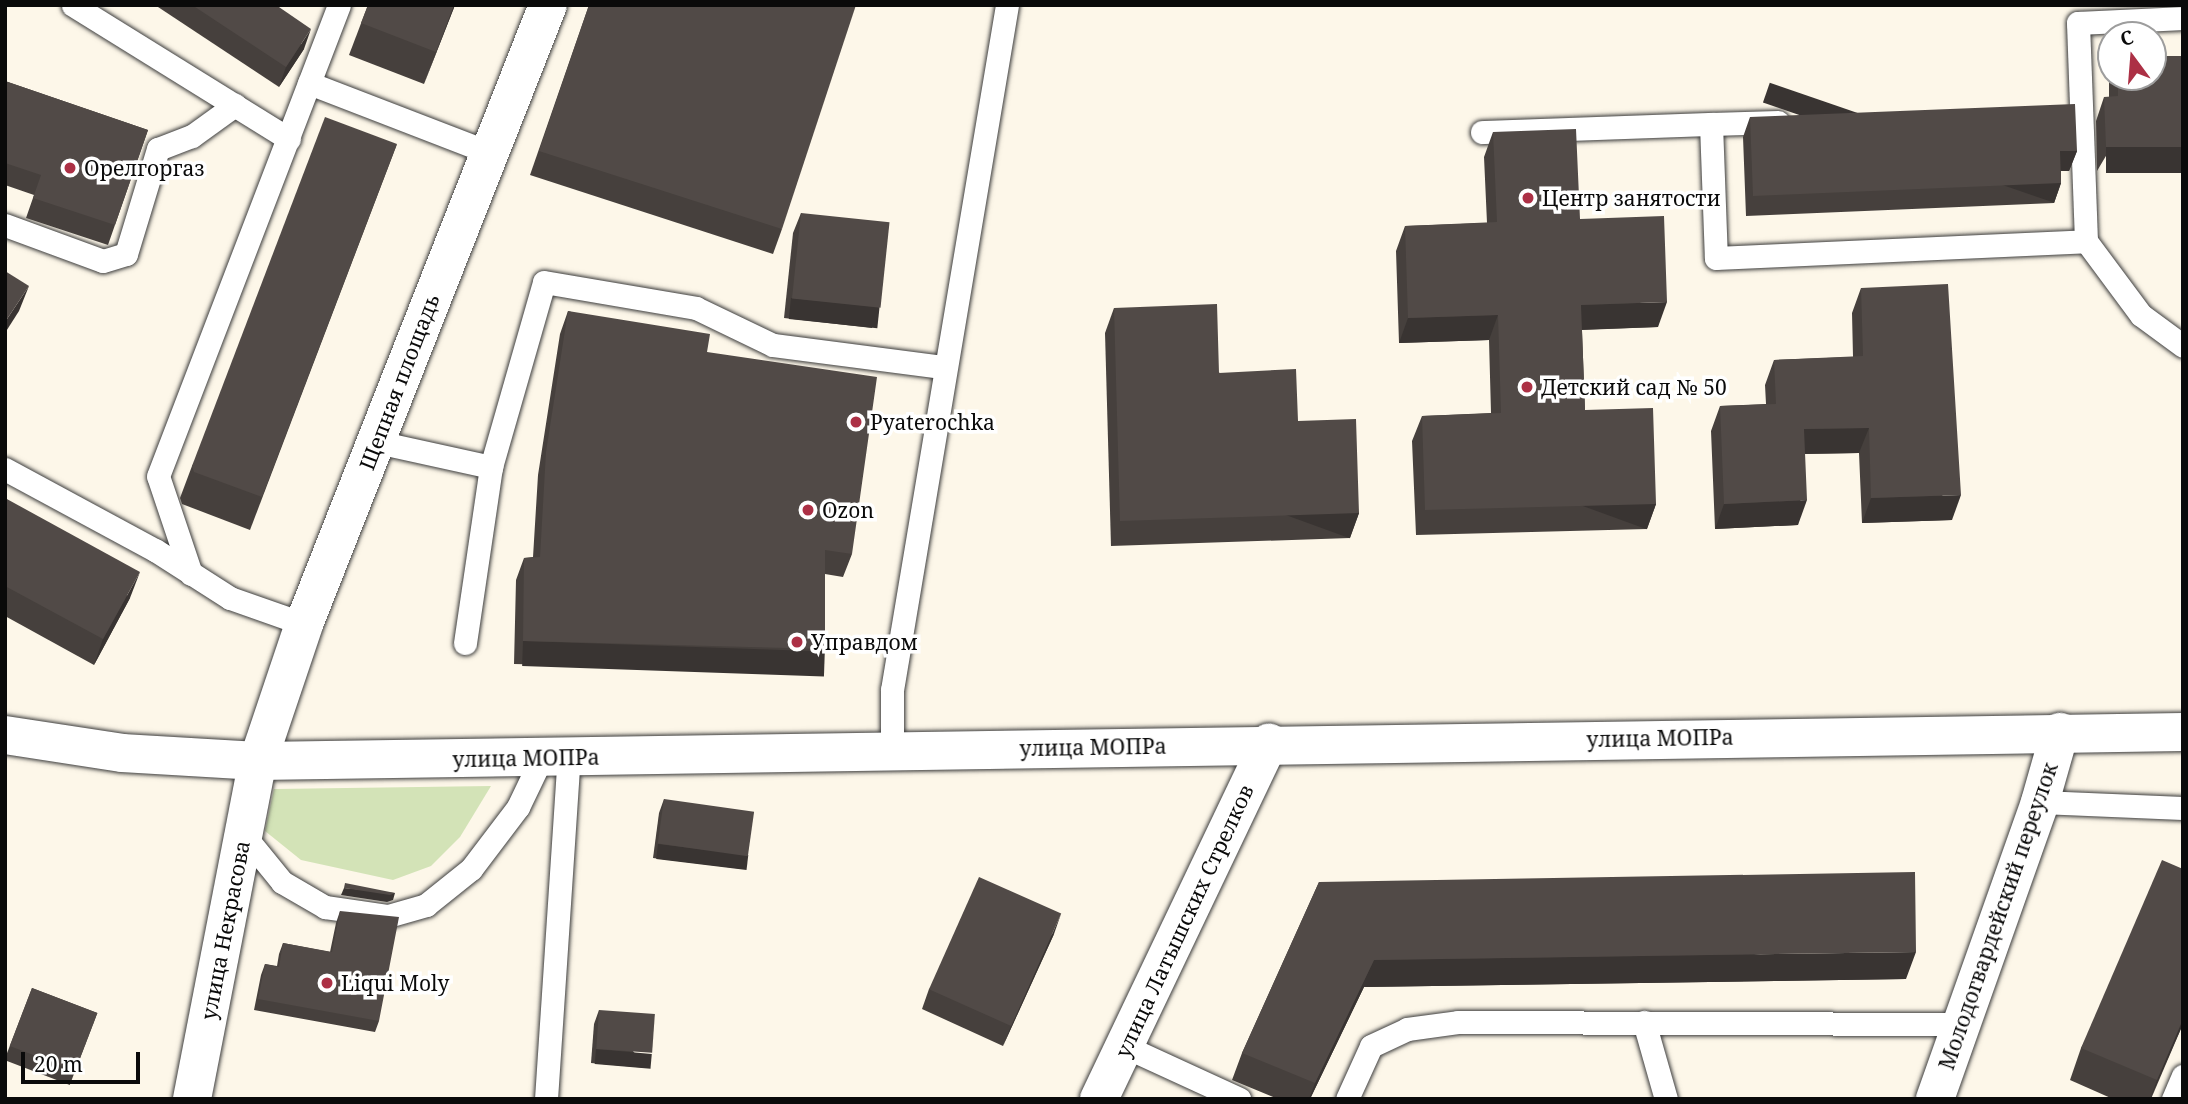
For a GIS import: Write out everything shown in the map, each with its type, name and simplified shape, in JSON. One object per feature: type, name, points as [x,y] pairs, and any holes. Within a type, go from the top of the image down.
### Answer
[{"type":"street","name":"Щепная площадь","points":[[258,761],[304,624],[548,5]]},
{"type":"street","name":"Молодогвардейский переулок","points":[[1935,1099],[2040,802],[2060,732]]},
{"type":"street","name":"улица МОПРа","points":[[5,735],[122,753],[258,761],[555,758],[1269,743],[2183,732]]},
{"type":"street","name":"улица Латышских Стрелков","points":[[1099,1099],[1269,743]]},
{"type":"street","name":"улица Некрасова","points":[[192,1099],[258,761]]},
{"type":"lane","points":[[73,5],[289,139]]},
{"type":"lane","points":[[191,574],[158,476],[339,5]]},
{"type":"lane","points":[[892,751],[892,690],[943,367],[1007,5]]},
{"type":"lane","points":[[2183,18],[2078,23],[2071,110],[2086,242],[2141,315],[2183,346]]},
{"type":"lane","points":[[309,83],[488,152]]},
{"type":"lane","points":[[5,225],[103,261],[126,254],[158,149],[192,136],[235,105]]},
{"type":"lane","points":[[1482,132],[1806,121]]},
{"type":"lane","points":[[1711,124],[1716,258],[2086,242]]},
{"type":"lane","points":[[465,643],[491,467],[544,282],[696,309],[773,345],[943,367]]},
{"type":"lane","points":[[377,442],[491,467]]},
{"type":"lane","points":[[5,469],[230,598],[304,624]]},
{"type":"lane","points":[[243,834],[282,882],[324,907],[388,916],[426,905],[471,869],[555,758]]},
{"type":"lane","points":[[546,1099],[555,758]]},
{"type":"lane","points":[[2040,802],[2183,808]]},
{"type":"lane","points":[[1347,1099],[1371,1046],[1406,1029],[1458,1022],[1963,1024]]},
{"type":"lane","points":[[1644,1022],[1666,1099]]},
{"type":"lane","points":[[1124,1046],[1239,1099]]},
{"type":"lane","points":[[2173,1099],[2183,1076]]},
{"type":"green space","points":[[491,786],[460,837],[431,866],[393,880],[301,860],[265,831],[274,789]]},
{"type":"building","points":[[192,5],[276,5],[311,29],[286,67]]},
{"type":"building","points":[[368,5],[454,5],[436,52],[361,23]]},
{"type":"building","points":[[589,5],[856,5],[782,229],[539,151]]},
{"type":"building","points":[[2167,56],[2183,56],[2183,147],[2106,147],[2104,97],[2118,96],[2118,91],[2167,91]]},
{"type":"building","name":"Орелгоргаз","points":[[5,81],[148,130],[115,225],[33,198],[41,175],[5,163]]},
{"type":"building","points":[[2075,104],[2077,151],[2060,151],[2061,183],[1753,196],[1750,117]]},
{"type":"building","points":[[325,117],[397,144],[262,497],[194,472],[192,466]]},
{"type":"building","points":[[1576,129],[1580,219],[1664,216],[1667,302],[1581,305],[1585,410],[1653,408],[1656,504],[1425,510],[1422,416],[1501,413],[1498,315],[1408,318],[1405,226],[1497,222],[1493,132]]},
{"type":"building","points":[[801,213],[890,222],[881,308],[792,299]]},
{"type":"building","points":[[5,271],[29,286],[5,322]]},
{"type":"building","points":[[1948,284],[1961,495],[1871,498],[1869,428],[1804,429],[1807,500],[1724,504],[1720,406],[1776,404],[1774,360],[1863,356],[1861,288]]},
{"type":"building","points":[[1217,304],[1219,373],[1296,369],[1298,421],[1356,419],[1359,513],[1120,521],[1114,308]]},
{"type":"building","points":[[568,311],[710,334],[707,352],[877,377],[852,554],[825,550],[825,649],[523,641],[524,558],[540,557],[546,452]]},
{"type":"building","points":[[5,498],[140,572],[103,639],[5,586]]},
{"type":"building","points":[[664,799],[754,812],[748,856],[658,844]]},
{"type":"building","points":[[2162,860],[2183,869],[2183,1019],[2157,1080],[2081,1048]]},
{"type":"building","points":[[1915,872],[1916,952],[1374,960],[1315,1083],[1242,1053],[1319,882]]},
{"type":"building","points":[[979,877],[1061,914],[1011,1026],[929,989]]},
{"type":"building","points":[[345,883],[395,893],[390,895],[344,888]]},
{"type":"building","points":[[340,911],[399,917],[379,1021],[258,999],[265,964],[279,967],[283,943],[332,952]]},
{"type":"building","points":[[32,988],[97,1013],[75,1071],[10,1046]]},
{"type":"building","points":[[599,1010],[655,1014],[652,1053],[596,1049]]},
{"type":"place","name":"Орелгоргаз","points":[[70,168]]},
{"type":"place","name":"Центр занятости","points":[[1528,198]]},
{"type":"place","name":"Детский сад № 50","points":[[1527,387]]},
{"type":"place","name":"Pyaterochka","points":[[856,422]]},
{"type":"place","name":"Ozon","points":[[808,510]]},
{"type":"place","name":"Управдом","points":[[797,642]]},
{"type":"place","name":"Liqui Moly","points":[[327,983]]}]
